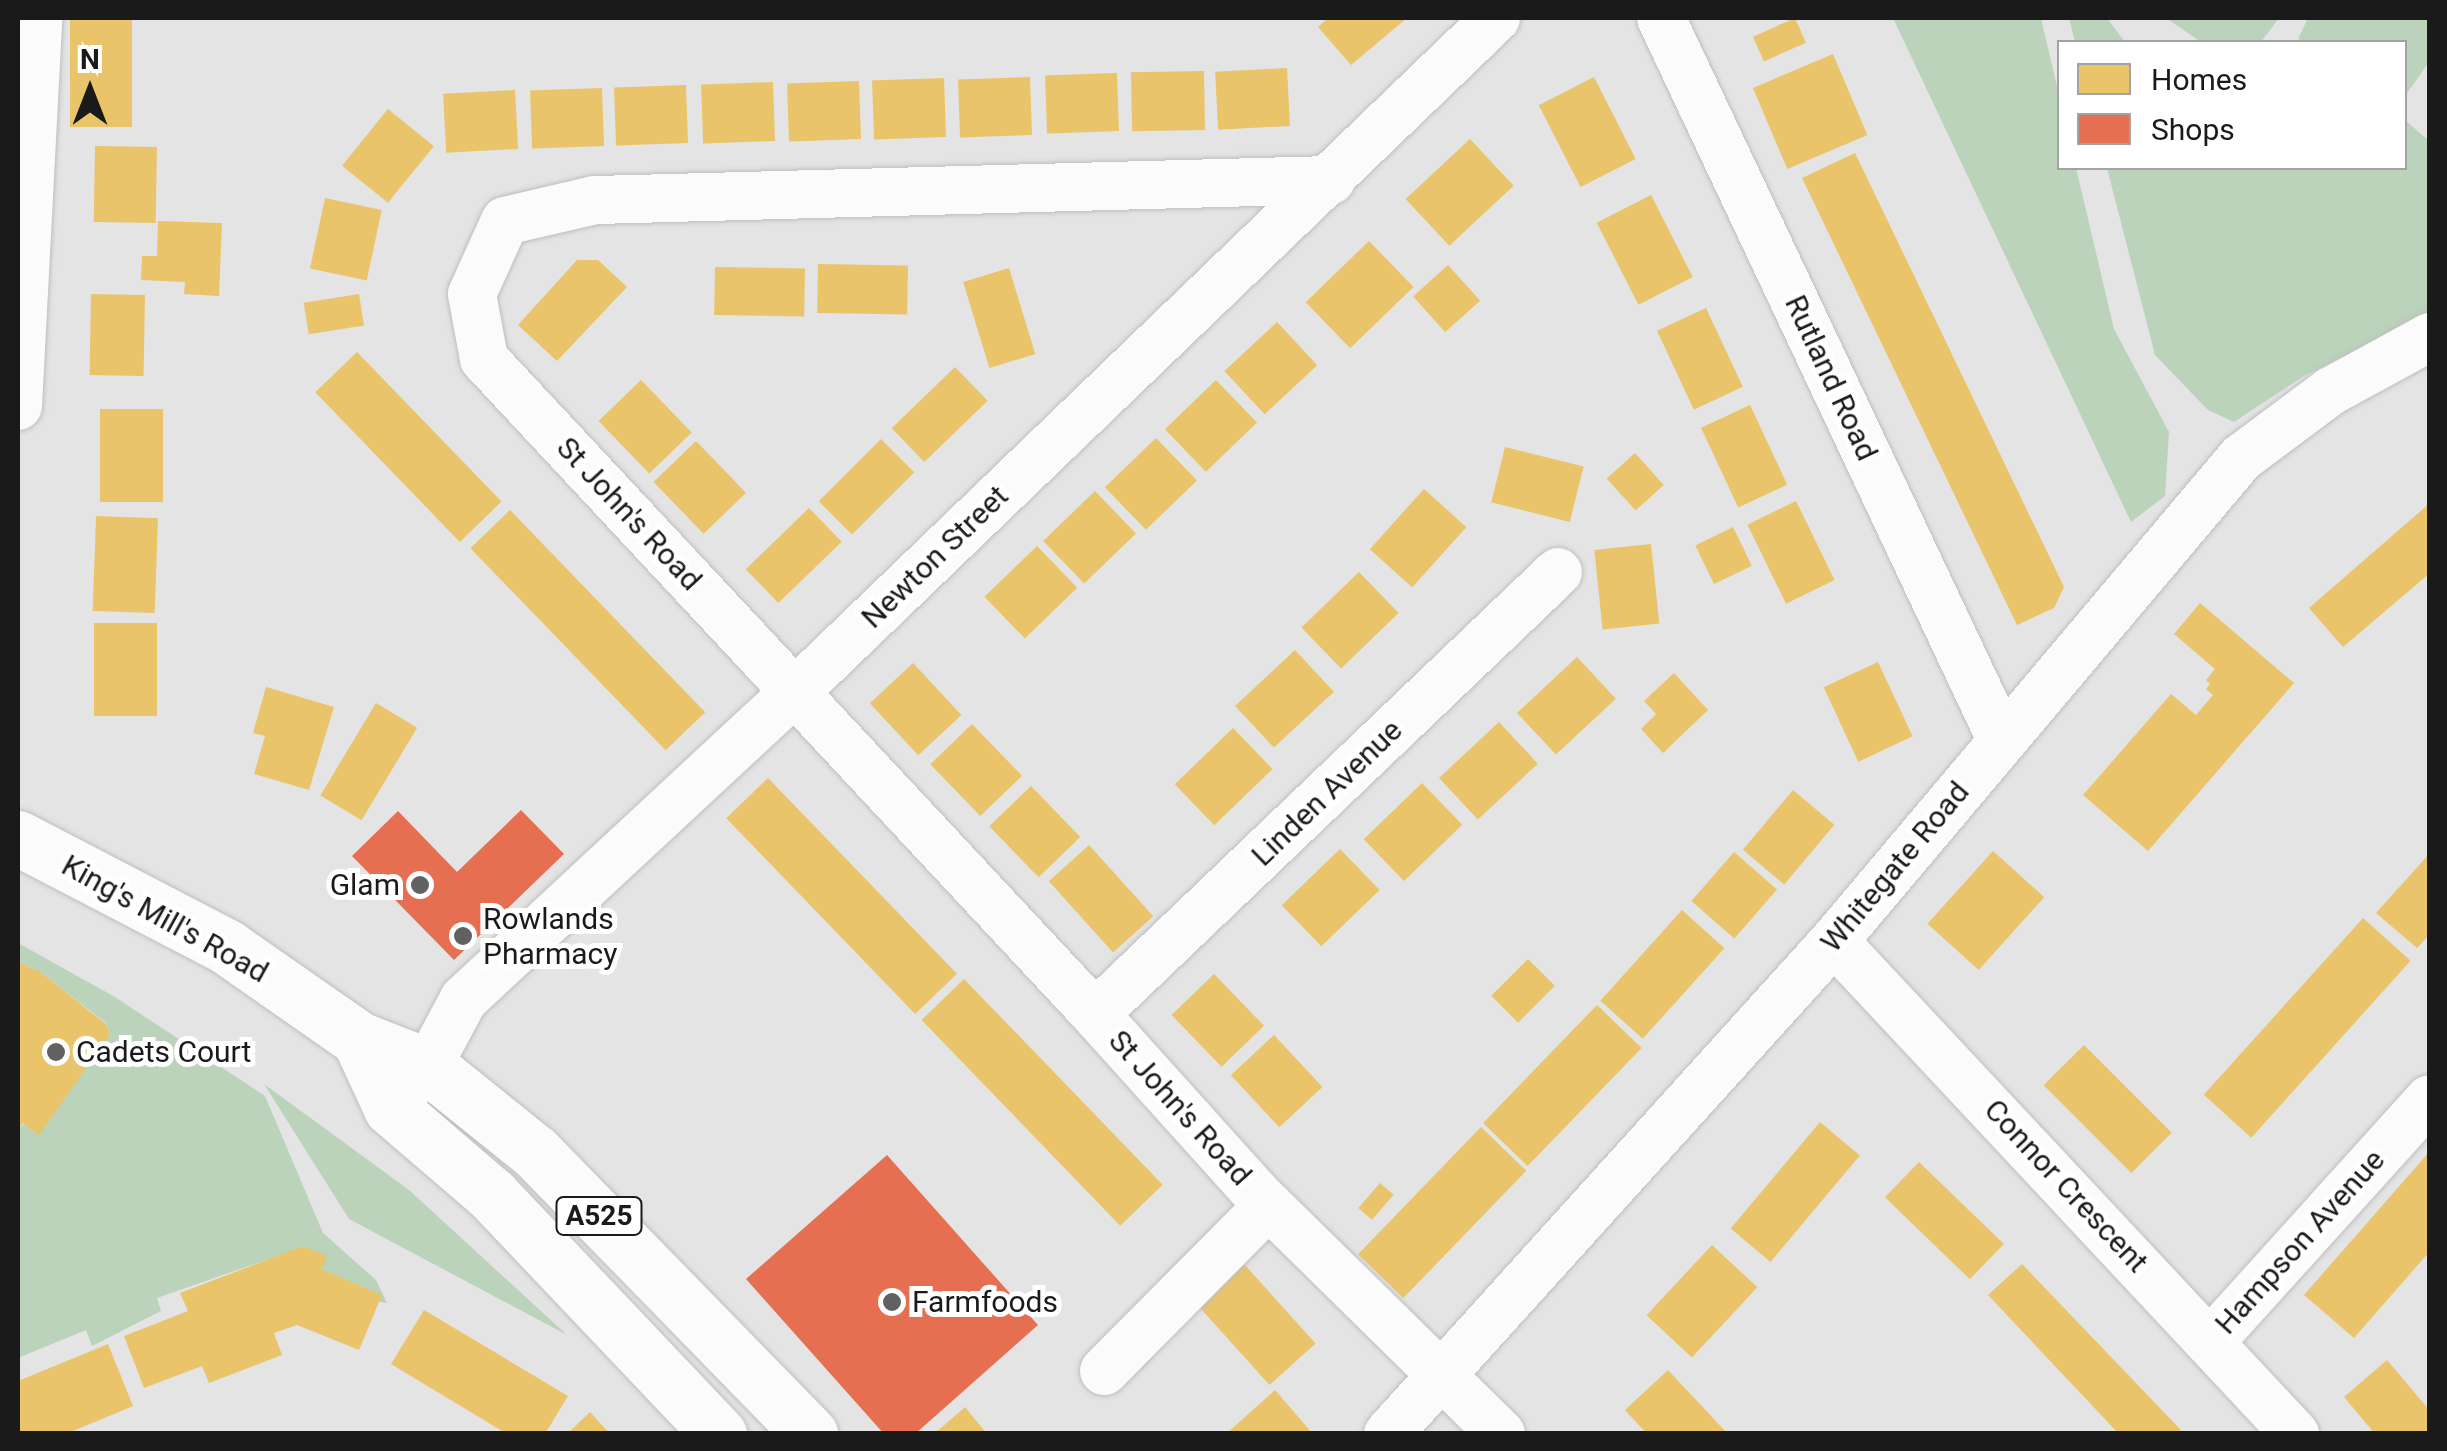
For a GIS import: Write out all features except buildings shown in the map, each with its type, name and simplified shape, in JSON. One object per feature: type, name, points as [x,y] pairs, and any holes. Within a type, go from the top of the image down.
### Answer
[{"type":"main road","name":"King's Mill's Road","points":[[18,838],[227,947],[358,1038],[428,1066],[535,1152],[810,1434]]},
{"type":"main road","name":"A525","points":[[358,1038],[390,1108],[492,1195],[719,1434]]},
{"type":"street","points":[[18,406],[38,18]]},
{"type":"street","name":"Newton Street","points":[[390,1108],[428,1066],[464,999],[796,691],[1496,18]]},
{"type":"street","name":"Rutland Road","points":[[1661,18],[2001,739]]},
{"type":"street","name":"St John's Road","points":[[1330,180],[595,200],[505,221],[472,294],[484,360],[796,691],[1268,1206],[1501,1434]]},
{"type":"street","name":"Whitegate Road","points":[[1388,1434],[1834,941],[2242,458],[2331,391],[2430,337]]},
{"type":"street","name":"Linden Avenue","points":[[1095,1014],[1558,572]]},
{"type":"street","name":"Connor Crescent","points":[[1834,941],[2295,1434]]},
{"type":"street","name":"Hampson Avenue","points":[[2211,1340],[2430,1098]]},
{"type":"street","points":[[1104,1371],[1268,1206]]},
{"type":"green space","points":[[1893,18],[2041,18],[2057,86],[2057,170],[2076,170],[2114,329],[2169,432],[2165,496],[2131,522]]},
{"type":"green space","points":[[2069,18],[2107,18],[2124,40],[2074,40]]},
{"type":"green space","points":[[2166,18],[2279,18],[2262,40],[2198,40]]},
{"type":"green space","points":[[2308,18],[2429,18],[2429,62],[2407,93],[2407,40],[2298,39]]},
{"type":"green space","points":[[2407,122],[2429,141],[2429,314],[2304,376],[2234,422],[2208,410],[2155,355],[2108,170],[2407,170]]},
{"type":"green space","points":[[18,943],[115,997],[265,1096],[323,1233],[376,1280],[387,1303],[360,1299],[289,1252],[157,1298],[161,1311],[92,1346],[86,1330],[18,1358],[18,1130],[110,1034],[106,1023],[39,971],[18,962]]},
{"type":"green space","points":[[264,1084],[409,1190],[567,1335],[349,1219]]},
{"type":"place","name":"Glam","points":[[420,885]]},
{"type":"place","name":"Rowlands Pharmacy","points":[[463,936]]},
{"type":"place","name":"Cadets Court","points":[[56,1052]]},
{"type":"place","name":"Farmfoods","points":[[892,1302]]}]
